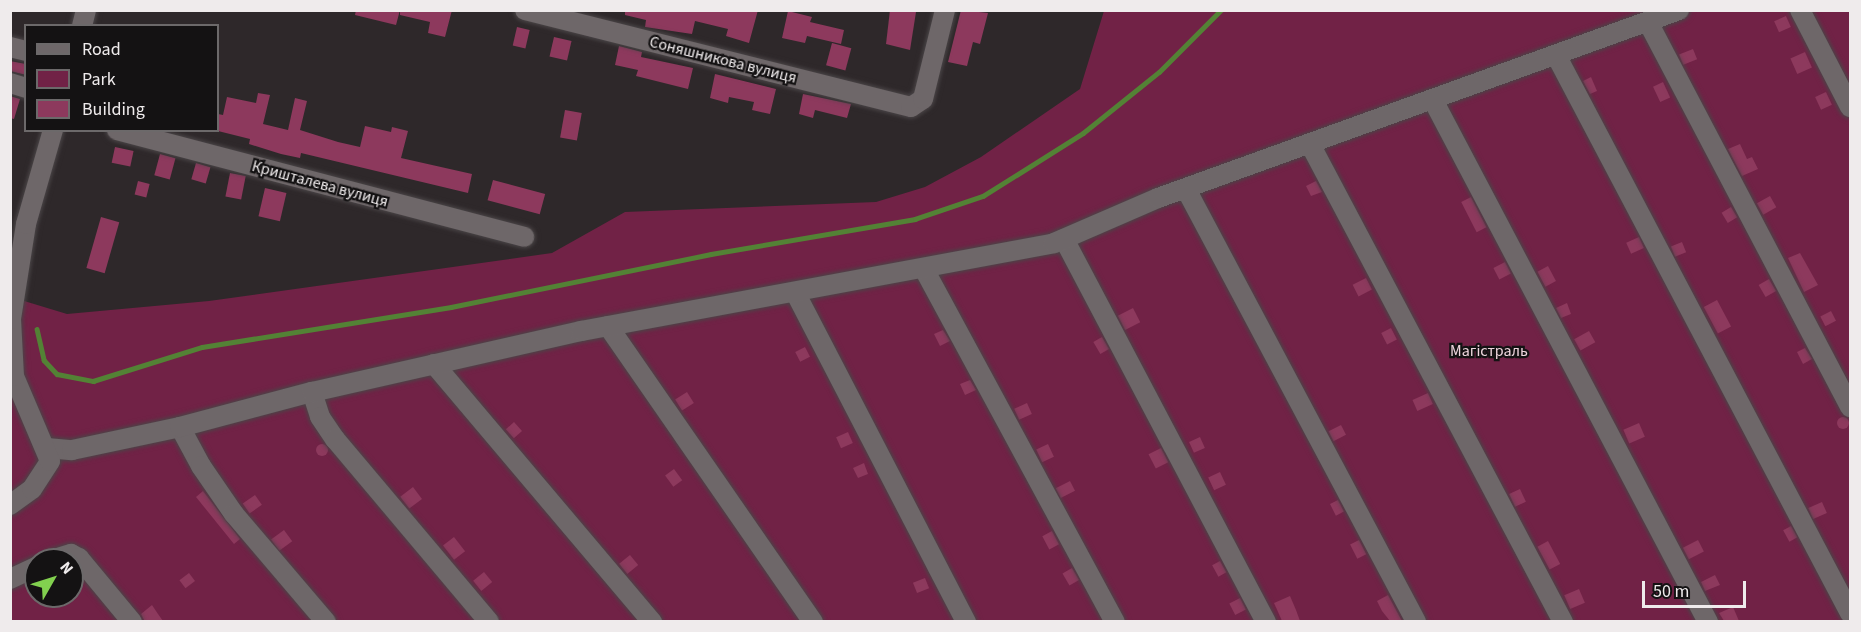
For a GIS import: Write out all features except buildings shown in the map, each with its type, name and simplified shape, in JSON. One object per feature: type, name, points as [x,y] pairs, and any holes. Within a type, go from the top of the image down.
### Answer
[{"type":"street","name":"Соняшникова вулиця","points":[[525,10],[911,107],[921,103],[945,10]]},
{"type":"street","points":[[45,443],[72,450],[180,427],[312,392],[608,326],[924,269],[1064,239],[1186,189],[1679,10]]},
{"type":"street","points":[[1800,10],[1851,107]]},
{"type":"street","points":[[1648,22],[1851,407]]},
{"type":"street","points":[[1556,55],[1851,613]]},
{"type":"street","points":[[1433,100],[1708,621]]},
{"type":"street","points":[[10,505],[32,489],[50,461],[45,443],[14,376],[12,319],[26,224],[52,132]]},
{"type":"street","name":"Кришталева вулиця","points":[[125,132],[524,237]]},
{"type":"street","points":[[1310,144],[1563,621]]},
{"type":"street","points":[[1186,189],[1416,621]]},
{"type":"street","points":[[1064,239],[1266,621]]},
{"type":"street","points":[[924,269],[1115,621]]},
{"type":"street","points":[[795,292],[966,621]]},
{"type":"street","points":[[608,326],[813,621]]},
{"type":"street","points":[[434,364],[652,621]]},
{"type":"street","points":[[312,392],[320,417],[335,439],[489,621]]},
{"type":"street","points":[[180,427],[201,466],[234,514],[326,621]]},
{"type":"street","points":[[84,564],[132,621]]},
{"type":"street","points":[[10,579],[24,573]]},
{"type":"green space","name":"Магістраль","points":[[1104,11],[1850,11],[1850,621],[11,622],[11,297],[67,314],[209,301],[552,253],[625,212],[876,202],[925,187],[981,157],[1080,89]]},
{"type":"waterway","points":[[37,329],[44,360],[57,374],[93,381],[202,347],[451,307],[711,254],[915,219],[983,196],[1083,133],[1159,72],[1221,10]]}]
